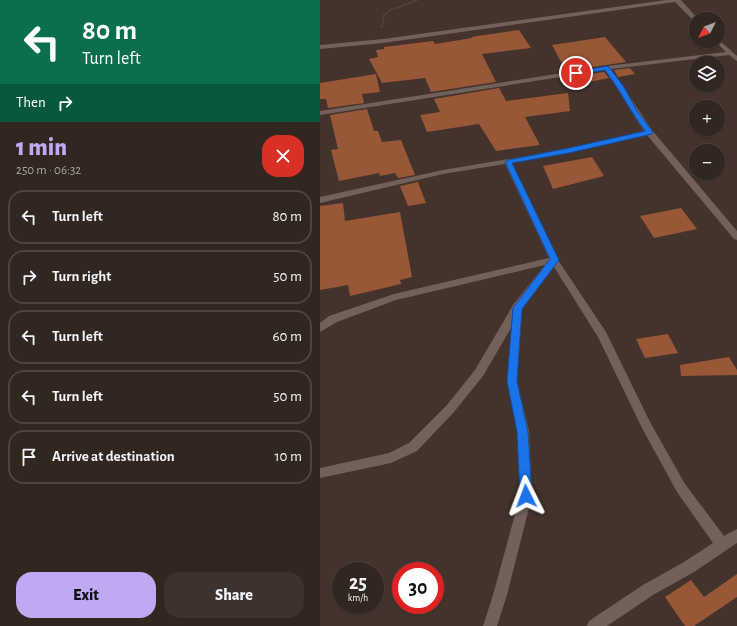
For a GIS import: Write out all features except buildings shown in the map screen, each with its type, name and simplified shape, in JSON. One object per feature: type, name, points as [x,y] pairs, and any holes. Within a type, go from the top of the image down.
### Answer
[{"type":"street","points":[[320,47],[383,40],[677,0],[689,13]]},
{"type":"street","points":[[725,48],[737,59]]},
{"type":"street","points":[[320,114],[607,68],[730,53]]},
{"type":"street","points":[[607,68],[621,87],[634,111],[649,132],[737,237]]},
{"type":"street","points":[[320,200],[443,172],[508,162],[576,149],[649,132]]},
{"type":"street","points":[[508,162],[554,260],[602,335],[646,425],[681,488],[722,544]]},
{"type":"street","points":[[320,473],[391,458],[413,447],[450,409],[479,373],[517,308],[554,260]]},
{"type":"street","points":[[320,328],[333,319],[394,297],[554,260]]},
{"type":"street","points":[[490,626],[500,595],[526,496],[523,432],[512,381],[517,308]]},
{"type":"street","points":[[594,626],[648,590],[689,567],[737,535]]},
{"type":"path","points":[[383,40],[381,24],[384,15],[390,10],[418,0]]},
{"type":"route","points":[[526,496],[523,432],[512,381],[517,308],[554,260],[508,162],[569,151],[649,132],[634,111],[621,87],[607,68],[576,73]]}]
